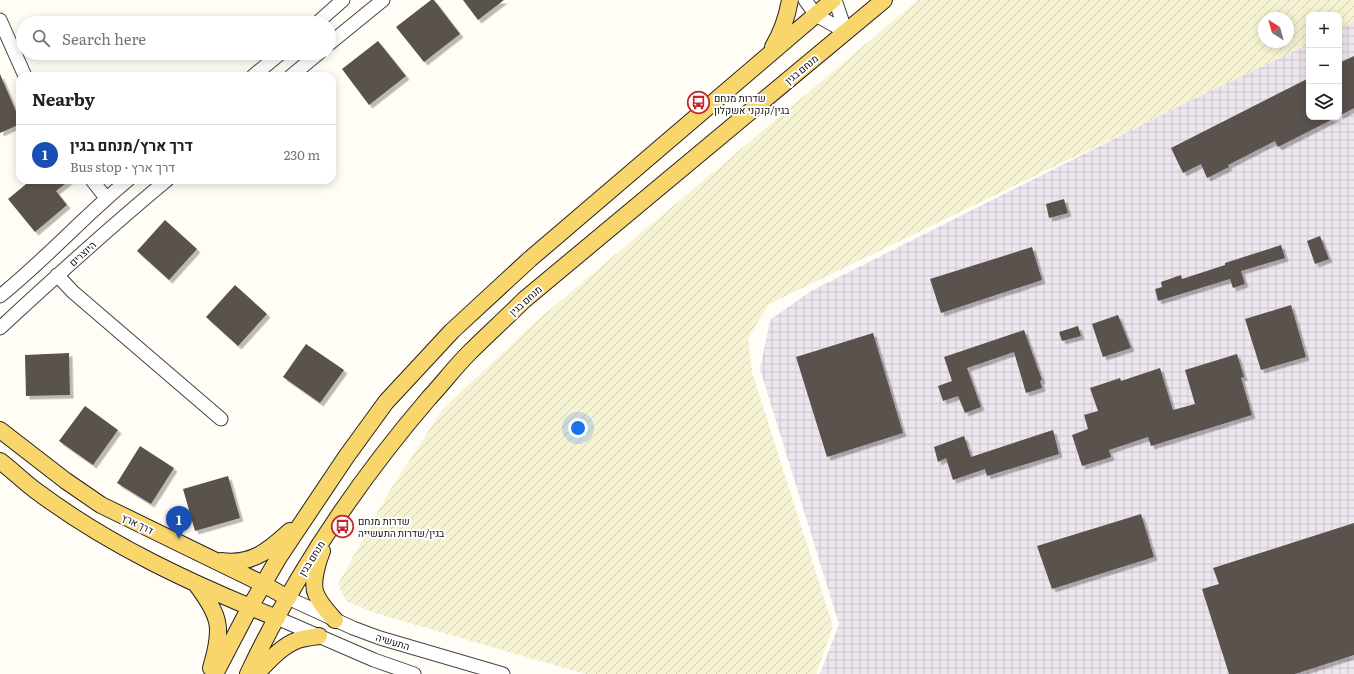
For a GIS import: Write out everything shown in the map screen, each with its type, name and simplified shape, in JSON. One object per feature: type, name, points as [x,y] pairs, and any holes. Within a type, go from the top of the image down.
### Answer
[{"type":"main road","points":[[768,55],[780,35],[788,14],[790,0]]},
{"type":"main road","points":[[215,674],[263,584],[304,518],[386,402],[452,331],[530,259],[834,0]]},
{"type":"main road","name":"מנחם בגין","points":[[248,674],[302,572],[349,499],[409,422],[468,353],[518,305],[884,0]]},
{"type":"main road","name":"דרך ארץ","points":[[0,430],[101,505],[263,584],[288,598]]},
{"type":"main road","points":[[0,460],[35,490],[88,526],[139,555],[195,583],[277,618]]},
{"type":"main road","points":[[212,560],[232,563],[244,562],[259,555],[275,544],[304,518]]},
{"type":"main road","points":[[335,521],[319,560],[315,577],[315,593],[335,620]]},
{"type":"main road","points":[[195,583],[208,600],[216,615],[219,632],[216,650],[209,674]]},
{"type":"main road","points":[[256,674],[280,650],[297,640],[319,636]]},
{"type":"street","points":[[324,16],[343,0]]},
{"type":"street","points":[[336,38],[383,0]]},
{"type":"street","points":[[805,0],[816,15],[846,32]]},
{"type":"street","points":[[834,0],[846,32]]},
{"type":"street","points":[[0,20],[16,56]]},
{"type":"street","points":[[18,60],[23,72]]},
{"type":"street","points":[[258,72],[272,60]]},
{"type":"street","points":[[296,72],[310,60]]},
{"type":"street","points":[[95,184],[106,198]]},
{"type":"street","points":[[0,296],[23,277],[106,198],[123,184]]},
{"type":"street","name":"היוצרים","points":[[0,328],[123,216],[162,184]]},
{"type":"street","points":[[57,275],[73,292],[221,419]]},
{"type":"street","name":"התעשיה","points":[[288,598],[335,620],[380,638],[503,674]]},
{"type":"street","points":[[277,618],[374,660],[414,674]]},
{"type":"shaded area","points":[[918,0],[1354,0],[1354,22],[1342,28],[1342,12],[1306,12],[1306,45],[769,304],[748,338],[752,372],[833,626],[816,674],[585,674],[375,613],[346,601],[338,584],[389,492],[442,410],[533,324]]},
{"type":"shaded area","points":[[1354,19],[1354,674],[820,674],[839,624],[760,369],[770,320],[811,291],[1306,43],[1306,120],[1342,120],[1342,25]]},
{"type":"building","points":[[431,0],[434,0],[460,34],[424,62],[396,27]]},
{"type":"building","points":[[463,0],[504,0],[478,20]]},
{"type":"building","points":[[378,41],[406,76],[369,105],[342,69]]},
{"type":"building","points":[[1354,56],[1354,108],[1342,114],[1342,84],[1342,62]]},
{"type":"building","points":[[0,74],[16,112],[16,126],[0,133]]},
{"type":"building","points":[[1306,80],[1306,120],[1331,120],[1278,147],[1275,141],[1228,165],[1229,167],[1207,178],[1201,164],[1183,173],[1171,148]]},
{"type":"building","points":[[26,184],[65,184],[56,191],[67,205],[35,232],[8,199]]},
{"type":"building","points":[[1064,199],[1068,213],[1049,218],[1046,204]]},
{"type":"building","points":[[165,220],[197,249],[169,280],[137,251]]},
{"type":"building","points":[[1320,236],[1329,259],[1315,264],[1307,241]]},
{"type":"building","points":[[1281,245],[1285,258],[1241,271],[1245,284],[1233,288],[1230,279],[1158,301],[1155,289],[1162,287],[1161,282],[1181,275],[1182,279]]},
{"type":"building","points":[[1032,247],[1042,280],[941,313],[930,279]]},
{"type":"building","points":[[235,285],[267,314],[238,346],[206,317]]},
{"type":"building","points":[[1291,305],[1306,357],[1261,370],[1245,319]]},
{"type":"building","points":[[1118,315],[1131,348],[1103,357],[1092,324]]},
{"type":"building","points":[[1078,326],[1081,336],[1062,341],[1059,332]]},
{"type":"building","points":[[1024,330],[1042,380],[1040,381],[1042,388],[1026,393],[1014,352],[967,368],[981,407],[965,413],[958,396],[943,401],[938,386],[952,381],[944,357]]},
{"type":"building","points":[[873,333],[903,433],[827,457],[796,357]]},
{"type":"building","points":[[306,344],[344,370],[320,403],[283,377]]},
{"type":"building","points":[[69,353],[70,395],[26,396],[25,355]]},
{"type":"building","points":[[1237,354],[1244,377],[1241,378],[1252,415],[1151,446],[1148,437],[1109,450],[1111,457],[1082,466],[1072,435],[1088,429],[1084,415],[1098,411],[1090,388],[1120,378],[1121,381],[1160,368],[1173,410],[1195,404],[1185,370]]},
{"type":"building","points":[[85,406],[118,430],[93,465],[59,441]]},
{"type":"building","points":[[1053,430],[1059,454],[987,476],[985,469],[953,480],[946,458],[938,462],[934,447],[964,436],[971,457]]},
{"type":"building","points":[[140,446],[174,468],[151,504],[117,483]]},
{"type":"building","points":[[228,476],[240,518],[195,531],[183,489]]},
{"type":"building","points":[[1141,514],[1154,557],[1052,589],[1037,546]]},
{"type":"building","points":[[1354,523],[1354,655],[1295,674],[1229,674],[1202,589],[1219,584],[1213,568]]},
{"type":"place","name":"שדרות מנחם בגין/קנקני אשקלון","points":[[699,103]]},
{"type":"place","name":"שדרות מנחם בגין/שדרות התעשייה","points":[[343,526]]},
{"type":"place","name":"דרך ארץ/מנחם בגין","points":[[179,539]]}]
